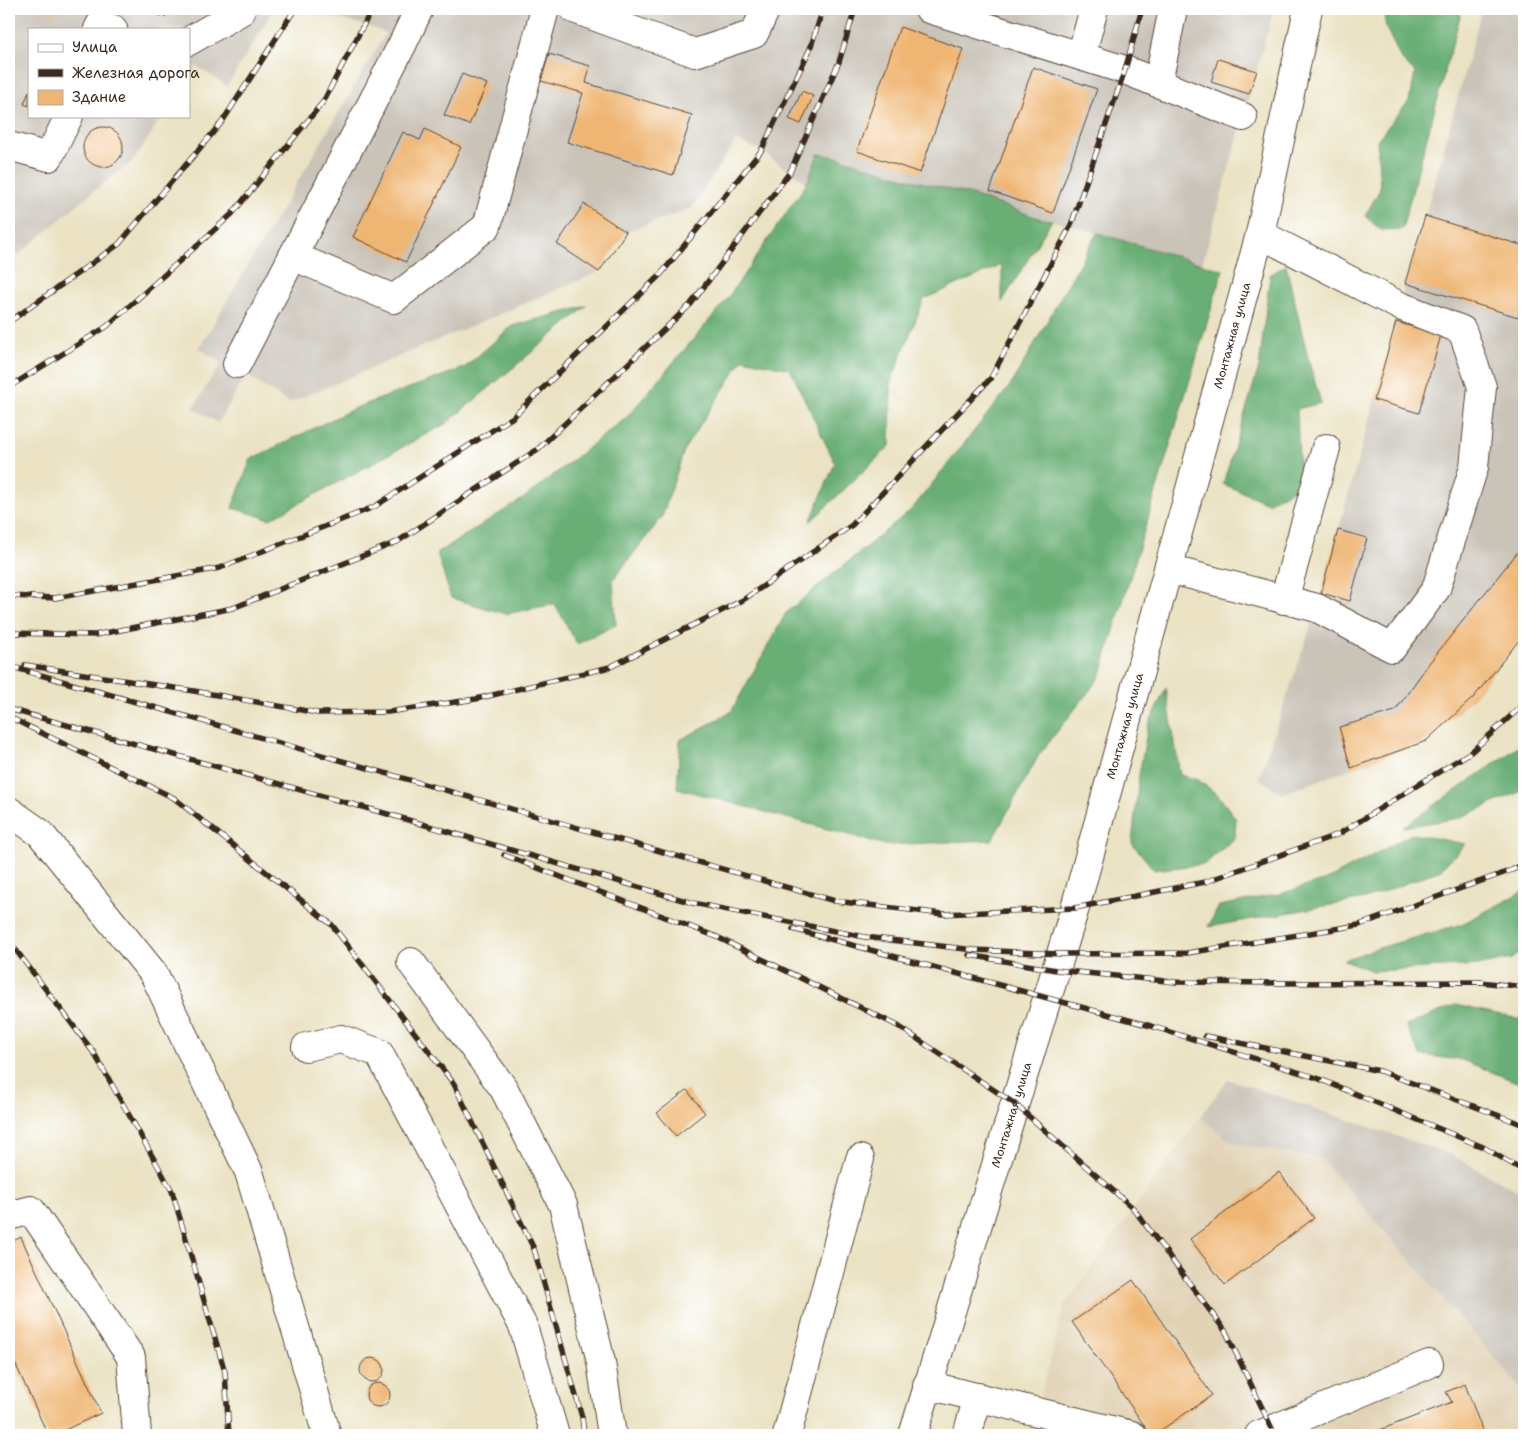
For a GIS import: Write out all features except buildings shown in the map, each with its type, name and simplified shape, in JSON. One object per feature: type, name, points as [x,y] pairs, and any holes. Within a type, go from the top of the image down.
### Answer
[{"type":"street","points":[[238,364],[403,43],[418,9]]},
{"type":"street","points":[[293,256],[394,299],[488,226],[545,9]]},
{"type":"street","points":[[574,9],[695,53],[754,34],[766,9]]},
{"type":"street","points":[[929,9],[1125,70],[1243,117]]},
{"type":"street","points":[[1081,56],[1094,9]]},
{"type":"street","points":[[1158,83],[1173,9]]},
{"type":"street","name":"Монтажная улица","points":[[913,1435],[1075,908],[1260,234],[1308,9]]},
{"type":"street","points":[[190,40],[242,11]]},
{"type":"street","points":[[98,28],[100,25],[110,28]]},
{"type":"street","points":[[9,146],[48,157],[68,118]]},
{"type":"street","points":[[1168,568],[1317,608],[1392,648],[1436,589],[1474,467],[1482,387],[1462,330],[1400,306],[1260,234]]},
{"type":"street","points":[[1284,600],[1326,448]]},
{"type":"street","points":[[9,811],[40,833],[154,974],[249,1172],[327,1435]]},
{"type":"street","points":[[412,962],[504,1089],[563,1205],[601,1362],[612,1435]]},
{"type":"street","points":[[306,1047],[341,1039],[379,1053],[523,1326],[555,1435]]},
{"type":"street","points":[[787,1435],[860,1160]]},
{"type":"street","points":[[9,1216],[31,1210],[131,1357],[137,1435]]},
{"type":"street","points":[[1259,1435],[1314,1425],[1429,1364]]},
{"type":"street","points":[[927,1385],[1132,1435]]},
{"type":"street","points":[[967,1435],[978,1397]]},
{"type":"shaded area","points":[[9,9],[274,9],[227,86],[196,66],[190,75],[190,28],[28,28],[28,118],[162,118],[133,161],[90,194],[9,263]]},
{"type":"shaded area","points":[[294,9],[1274,9],[1202,264],[1052,220],[1041,219],[972,195],[818,154],[807,183],[761,151],[736,140],[692,208],[626,232],[599,272],[289,403],[246,375],[218,423],[193,408],[221,363],[199,348],[386,33],[365,25]]},
{"type":"shaded area","points":[[1482,9],[1524,9],[1524,634],[1474,697],[1426,741],[1282,794],[1259,778],[1317,608]]},
{"type":"shaded area","points":[[1228,1079],[1449,1154],[1524,1194],[1524,1392],[1322,1159],[1232,1143],[1200,1117]]},
{"type":"shaded area","points":[[1200,1117],[1232,1143],[1322,1159],[1524,1392],[1524,1435],[1030,1435],[1065,1304]]},
{"type":"green space","points":[[1383,9],[1462,9],[1402,229],[1381,230],[1365,216],[1380,189],[1377,140],[1409,101],[1415,73],[1401,59],[1386,28]]},
{"type":"green space","points":[[818,154],[836,157],[908,179],[972,195],[1041,219],[1052,220],[1002,302],[1002,265],[924,299],[891,382],[890,446],[810,522],[835,463],[790,369],[743,359],[685,448],[662,517],[613,580],[616,625],[577,644],[555,604],[506,614],[451,598],[437,553],[524,498],[626,418],[725,302],[807,183]]},
{"type":"green space","points":[[1097,233],[1223,270],[1100,677],[1039,755],[992,840],[886,845],[677,788],[680,740],[731,712],[786,613],[912,509],[1013,382]]},
{"type":"green space","points":[[1286,265],[1309,362],[1321,403],[1297,409],[1300,485],[1268,503],[1223,484],[1259,367],[1270,275]]},
{"type":"green space","points":[[587,306],[447,423],[270,519],[232,508],[251,459],[355,408],[464,368],[512,326]]},
{"type":"green space","points":[[1166,688],[1180,775],[1198,780],[1218,795],[1236,819],[1235,838],[1205,864],[1154,870],[1132,843],[1139,775],[1148,726]]},
{"type":"green space","points":[[1524,743],[1524,790],[1459,818],[1403,827]]},
{"type":"green space","points":[[1412,834],[1466,844],[1440,870],[1365,899],[1208,927],[1219,906],[1280,894],[1329,879]]},
{"type":"green space","points":[[1524,891],[1524,950],[1512,959],[1480,965],[1373,971],[1344,960],[1462,924]]},
{"type":"green space","points":[[1455,1005],[1524,1020],[1524,1085],[1462,1060],[1420,1055],[1406,1026]]},
{"type":"railway","points":[[9,322],[119,244],[222,122],[295,9]]},
{"type":"railway","points":[[9,387],[106,327],[232,214],[323,102],[372,9]]},
{"type":"railway","points":[[9,596],[55,598],[220,568],[374,507],[513,417],[661,274],[761,151],[810,49],[823,9]]},
{"type":"railway","points":[[9,633],[95,635],[233,608],[397,542],[538,449],[691,304],[790,172],[839,62],[855,9]]},
{"type":"railway","points":[[25,665],[194,691],[318,713],[388,712],[476,699],[610,667],[743,600],[852,525],[991,378],[1071,225],[1125,70],[1142,9]]},
{"type":"railway","points":[[9,666],[835,901],[943,914],[1075,908],[1205,882],[1339,834],[1471,752],[1524,704]]},
{"type":"railway","points":[[9,709],[384,813],[693,903],[865,937],[974,950],[1061,954],[1187,953],[1359,925],[1524,864]]},
{"type":"railway","points":[[9,717],[174,798],[332,925],[454,1084],[534,1249],[582,1417],[584,1435]]},
{"type":"railway","points":[[504,855],[717,937],[898,1026],[1015,1104],[1133,1208],[1226,1332],[1275,1435]]},
{"type":"railway","points":[[793,929],[1151,1026],[1317,1078],[1483,1147],[1524,1171]]},
{"type":"railway","points":[[9,941],[94,1053],[172,1191],[225,1372],[229,1435]]},
{"type":"railway","points":[[969,955],[1056,970],[1176,982],[1481,982],[1524,987]]},
{"type":"railway","points":[[1205,1036],[1380,1071],[1524,1125]]},
{"type":"railway","points":[[9,1420],[16,1435]]}]
